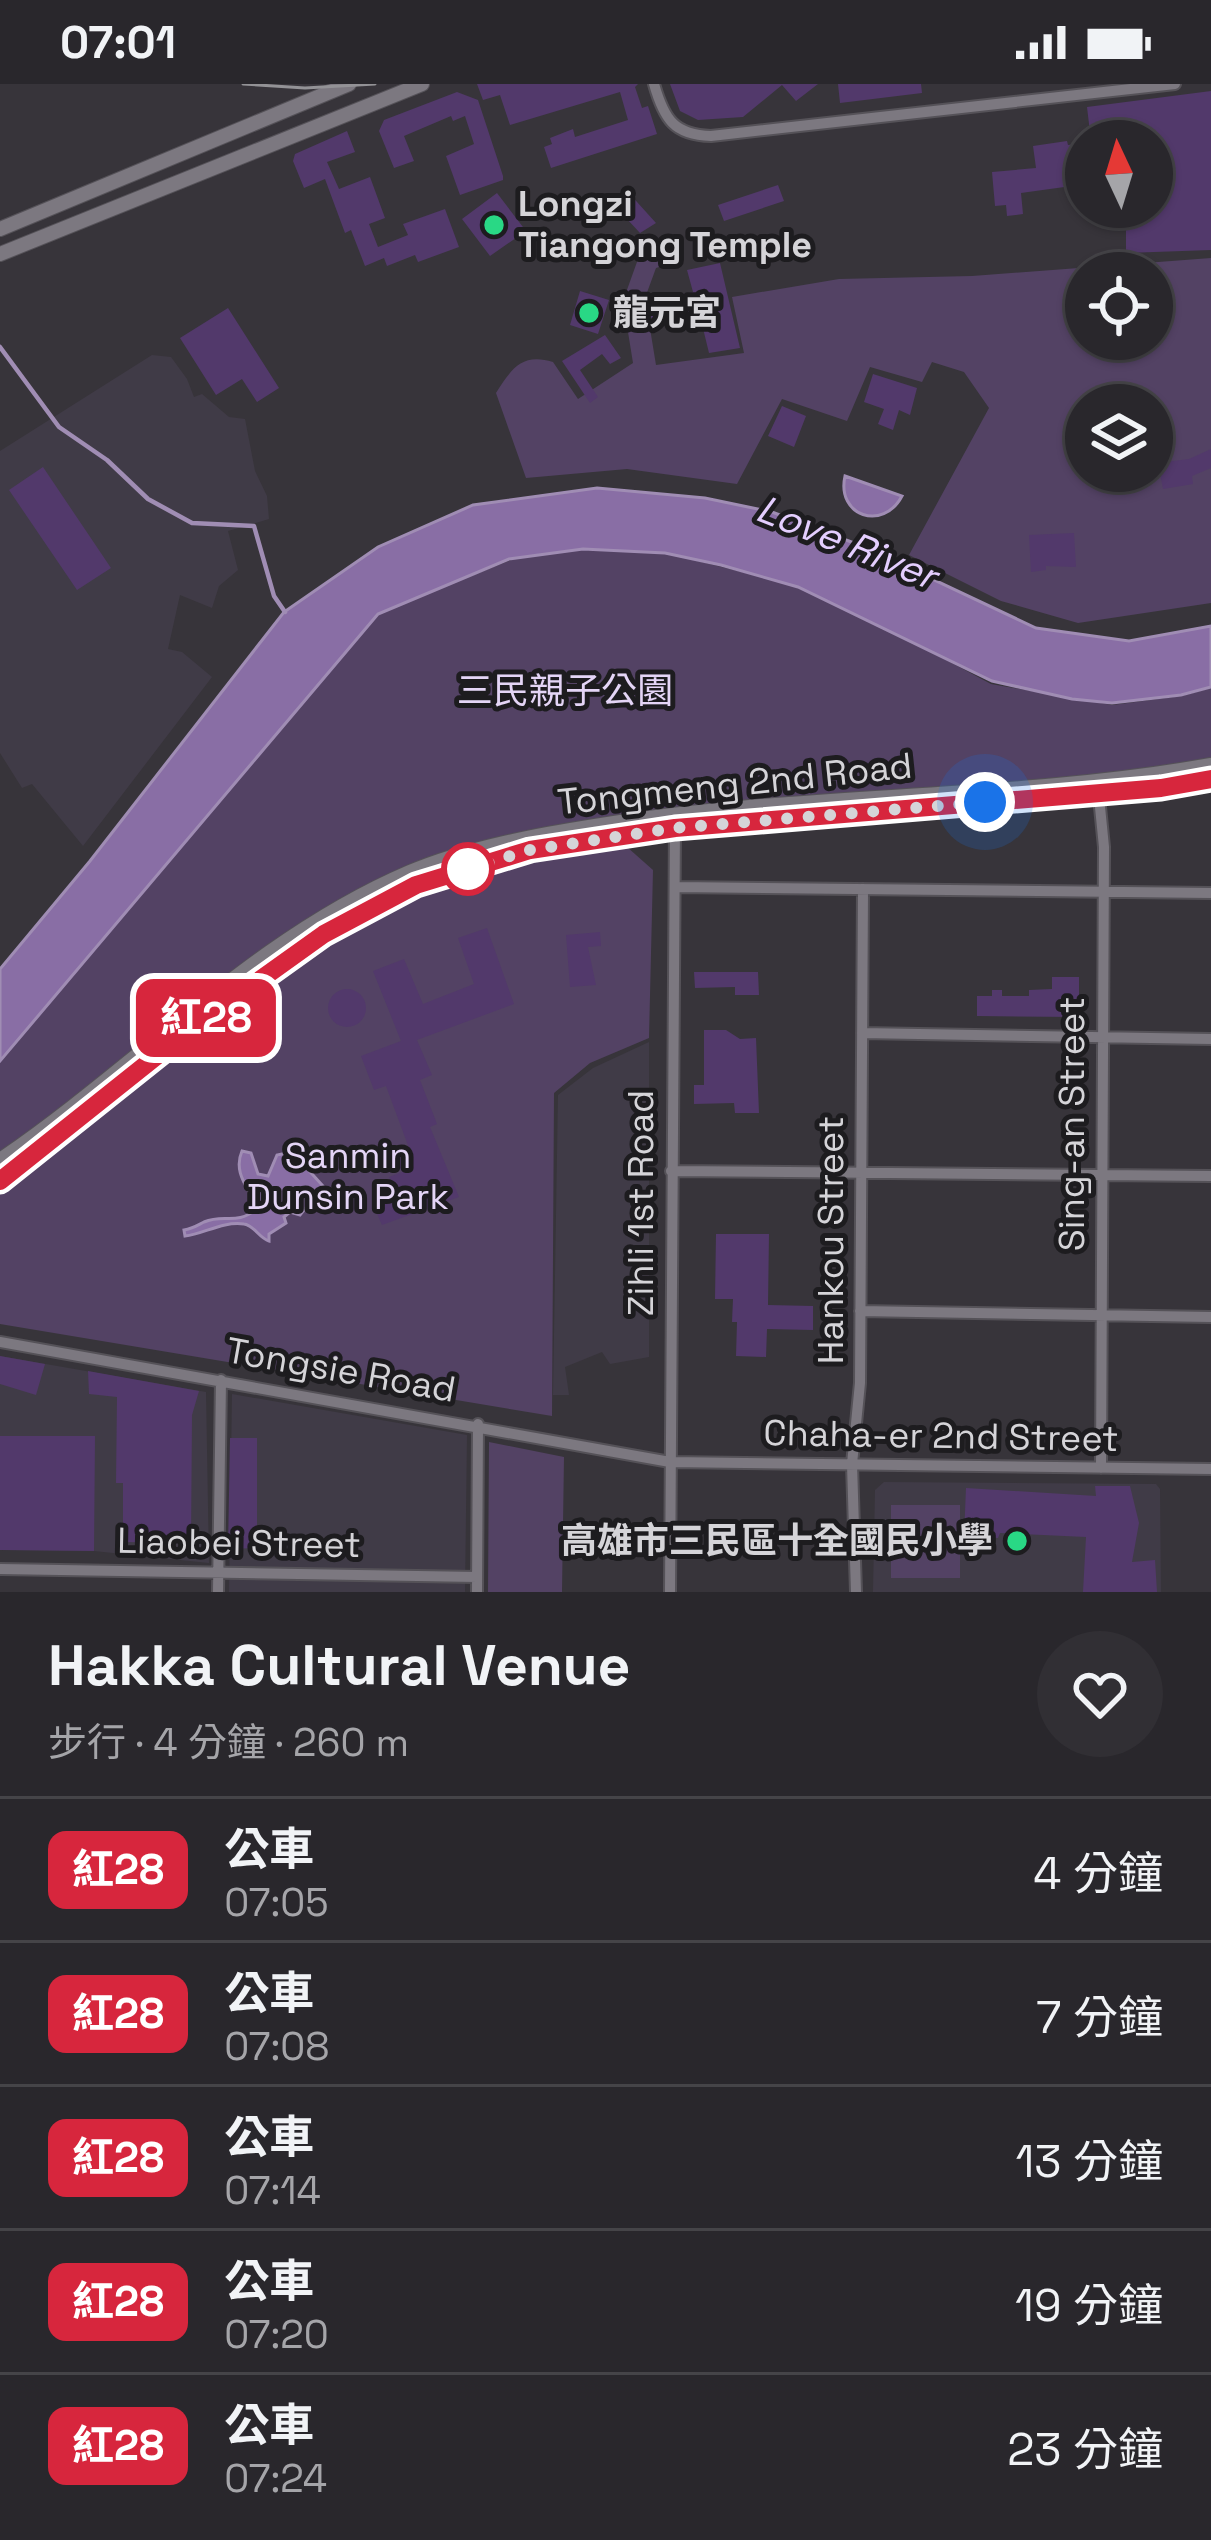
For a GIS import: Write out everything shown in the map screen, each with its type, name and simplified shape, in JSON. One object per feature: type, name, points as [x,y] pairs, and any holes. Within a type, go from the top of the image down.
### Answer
[{"type":"street","points":[[349,84],[0,228],[0,254],[398,88],[422,84]]},
{"type":"street","points":[[654,84],[667,120],[682,133],[712,136],[1175,84]]},
{"type":"street","name":"Tongmeng 2nd Road","points":[[1098,787],[1211,765]]},
{"type":"street","name":"Tongmeng 2nd Road","points":[[0,1160],[174,1024],[316,923],[410,872],[527,837],[1211,779]]},
{"type":"street","name":"Sing-an Street","points":[[1098,787],[1104,847],[1101,1468]]},
{"type":"street","name":"Tongmeng 2nd Road","points":[[0,1181],[183,1035],[324,934],[416,885],[530,850],[675,821]]},
{"type":"street","name":"Zihli 1st Road","points":[[670,1592],[675,821]]},
{"type":"street","points":[[675,887],[1211,893]]},
{"type":"street","name":"Hankou Street","points":[[856,1592],[852,1464],[860,1383],[863,889]]},
{"type":"street","points":[[862,1033],[1211,1039]]},
{"type":"street","points":[[671,1171],[1211,1176]]},
{"type":"street","points":[[860,1311],[1211,1317]]},
{"type":"street","name":"Tongsie Road","points":[[0,1342],[670,1462]]},
{"type":"street","points":[[218,1592],[221,1380]]},
{"type":"street","points":[[477,1592],[478,1424]]},
{"type":"street","name":"Chaha-er 2nd Street","points":[[670,1462],[1211,1469]]},
{"type":"street","name":"Liaobei Street","points":[[0,1569],[477,1577]]},
{"type":"shaded area","points":[[152,355],[171,357],[194,397],[202,394],[229,417],[245,419],[269,519],[228,531],[238,570],[219,586],[212,608],[180,595],[168,649],[182,652],[212,677],[83,846],[32,784],[22,788],[0,753],[0,451]]},
{"type":"shaded area","points":[[649,1042],[649,1357],[610,1364],[602,1352],[565,1367],[569,1395],[553,1395],[558,1095],[593,1068]]},
{"type":"shaded area","points":[[0,1356],[206,1392],[209,1563],[94,1551],[0,1550]]},
{"type":"shaded area","points":[[232,1394],[467,1435],[465,1592],[229,1592]]},
{"type":"shaded area","name":"高雄市三民區十全國民小學","points":[[884,1482],[1156,1484],[1160,1489],[1161,1592],[873,1592],[875,1490]]},
{"type":"green space","points":[[642,248],[674,256],[675,262],[656,268],[645,298],[656,365],[744,353],[732,297],[839,279],[1065,269],[1065,360],[1173,360],[1173,261],[1211,258],[1211,603],[1078,623],[1001,601],[909,555],[989,408],[964,372],[932,362],[922,382],[870,367],[847,421],[782,399],[737,484],[627,469],[526,478],[496,393],[513,370],[526,361],[553,362],[578,399],[633,363],[623,301]]},
{"type":"green space","name":"三民親子公園","points":[[583,549],[665,553],[798,586],[991,684],[1112,705],[1211,688],[1211,763],[1097,780],[690,812],[508,842],[410,872],[257,965],[0,1159],[0,1061],[378,613],[519,557]]},
{"type":"green space","name":"Sanmin Dunsin Park","points":[[627,847],[653,870],[649,1038],[590,1063],[554,1093],[552,1416],[0,1324],[0,1189],[206,1028],[308,956],[417,897],[535,859]]},
{"type":"green space","points":[[489,1442],[564,1457],[562,1592],[488,1592]]},
{"type":"green space","points":[[891,1505],[960,1505],[960,1578],[891,1578]]},
{"type":"water","points":[[845,476],[902,496],[884,514],[863,514],[847,501]]},
{"type":"water","name":"Love River","points":[[597,488],[705,498],[772,512],[862,546],[1036,628],[1129,641],[1211,626],[1211,687],[1112,703],[1072,699],[992,681],[798,587],[721,565],[665,553],[583,549],[509,559],[378,614],[0,1061],[0,969],[284,612],[378,547],[473,505]]},
{"type":"water","points":[[242,1151],[251,1153],[258,1174],[268,1176],[277,1155],[292,1152],[323,1186],[300,1215],[290,1212],[284,1217],[286,1223],[269,1234],[269,1241],[244,1224],[185,1236],[184,1230],[204,1222],[242,1217],[257,1209],[241,1174]]},
{"type":"building","points":[[477,84],[638,84],[642,108],[648,106],[657,134],[551,168],[544,147],[552,144],[550,138],[573,129],[575,137],[628,120],[620,92],[510,125],[500,95],[483,100]]},
{"type":"building","points":[[670,84],[818,84],[796,101],[782,85],[743,117],[698,120],[680,111]]},
{"type":"building","points":[[838,84],[921,84],[922,93],[840,103]]},
{"type":"building","points":[[1211,91],[1211,250],[1126,252],[1126,228],[1173,228],[1173,120],[1089,120],[1087,107]]},
{"type":"building","points":[[457,92],[478,100],[503,176],[503,180],[460,195],[446,156],[474,144],[465,116],[453,121],[451,116],[404,136],[414,161],[394,168],[379,131],[384,120]]},
{"type":"building","points":[[347,131],[355,152],[327,162],[339,189],[370,177],[385,218],[369,224],[378,247],[408,235],[403,224],[445,209],[459,247],[418,262],[415,255],[387,266],[384,258],[365,266],[351,230],[345,233],[325,179],[304,188],[293,161],[295,154]]},
{"type":"building","points":[[1065,141],[1065,187],[1021,193],[1023,214],[1007,216],[1006,205],[995,206],[992,172],[1036,168],[1033,146]]},
{"type":"building","points":[[778,185],[784,201],[724,221],[718,205]]},
{"type":"building","points":[[628,192],[656,223],[640,233],[613,204]]},
{"type":"building","name":"Longzi Tiangong Temple","points":[[497,193],[526,231],[490,256],[462,219]]},
{"type":"building","points":[[720,263],[740,348],[709,353],[700,316],[653,326],[648,301],[693,292],[687,270]]},
{"type":"building","name":"龍元宮","points":[[580,291],[609,300],[598,334],[570,325]]},
{"type":"building","points":[[228,308],[279,388],[257,402],[242,379],[216,395],[180,338]]},
{"type":"building","points":[[605,335],[621,358],[610,364],[602,354],[580,370],[598,397],[590,403],[562,361]]},
{"type":"building","points":[[873,374],[917,388],[910,415],[899,410],[893,430],[878,424],[884,409],[864,402]]},
{"type":"building","points":[[782,406],[806,416],[794,447],[768,436]]},
{"type":"building","points":[[1211,449],[1211,468],[1192,476],[1193,484],[1173,487],[1173,461]]},
{"type":"building","points":[[43,467],[111,568],[77,590],[9,490]]},
{"type":"building","points":[[1074,533],[1076,567],[1046,566],[1046,570],[1031,572],[1029,535]]},
{"type":"building","points":[[487,928],[514,1004],[417,1040],[432,1075],[420,1080],[437,1124],[430,1127],[459,1197],[382,1225],[372,1202],[396,1192],[389,1177],[402,1172],[394,1153],[409,1148],[386,1086],[374,1090],[361,1056],[401,1041],[373,971],[404,959],[423,1004],[474,984],[458,938]]},
{"type":"building","points":[[600,932],[601,946],[588,947],[596,985],[570,987],[566,935]]},
{"type":"building","points":[[694,972],[758,972],[759,995],[735,995],[735,987],[695,988]]},
{"type":"building","points":[[1052,977],[1079,977],[1079,1017],[977,1016],[977,996],[1002,990],[1002,996],[1029,996],[1029,990],[1052,989]]},
{"type":"building","points":[[347,989],[360,995],[366,1008],[360,1021],[347,1027],[334,1021],[328,1008],[334,995]]},
{"type":"building","points":[[704,1030],[756,1038],[759,1113],[735,1113],[734,1103],[694,1104],[694,1085],[704,1085]]},
{"type":"building","points":[[716,1234],[769,1234],[768,1305],[813,1306],[813,1330],[767,1329],[766,1357],[736,1356],[733,1299],[715,1299]]},
{"type":"building","points":[[0,1356],[45,1364],[36,1395],[0,1384]]},
{"type":"building","points":[[88,1371],[199,1391],[192,1415],[191,1543],[123,1542],[123,1483],[116,1483],[117,1397],[89,1394]]},
{"type":"building","points":[[0,1436],[95,1436],[94,1551],[0,1550]]},
{"type":"building","points":[[230,1438],[257,1438],[257,1548],[228,1549]]},
{"type":"building","points":[[1095,1486],[1130,1486],[1139,1523],[1132,1562],[1155,1560],[1157,1592],[1083,1592],[1086,1537],[1000,1533],[998,1538],[964,1537],[966,1488],[1096,1496]]},
{"type":"waterway","points":[[0,347],[59,427],[107,460],[148,499],[192,523],[254,526],[274,596],[285,612]]},
{"type":"tram line","points":[[243,84],[305,88],[375,84]]},
{"type":"bus line","name":"紅28","points":[[0,1181],[183,1035],[324,934],[416,885],[530,850],[644,832],[1161,788],[1211,779]]},
{"type":"place","name":"Longzi Tiangong Temple","points":[[494,225]]},
{"type":"place","name":"龍元宮","points":[[589,313]]},
{"type":"place","name":"高雄市三民區十全國民小學","points":[[1017,1541]]},
{"type":"route","points":[[468,869],[530,850],[675,828],[985,802]]}]
